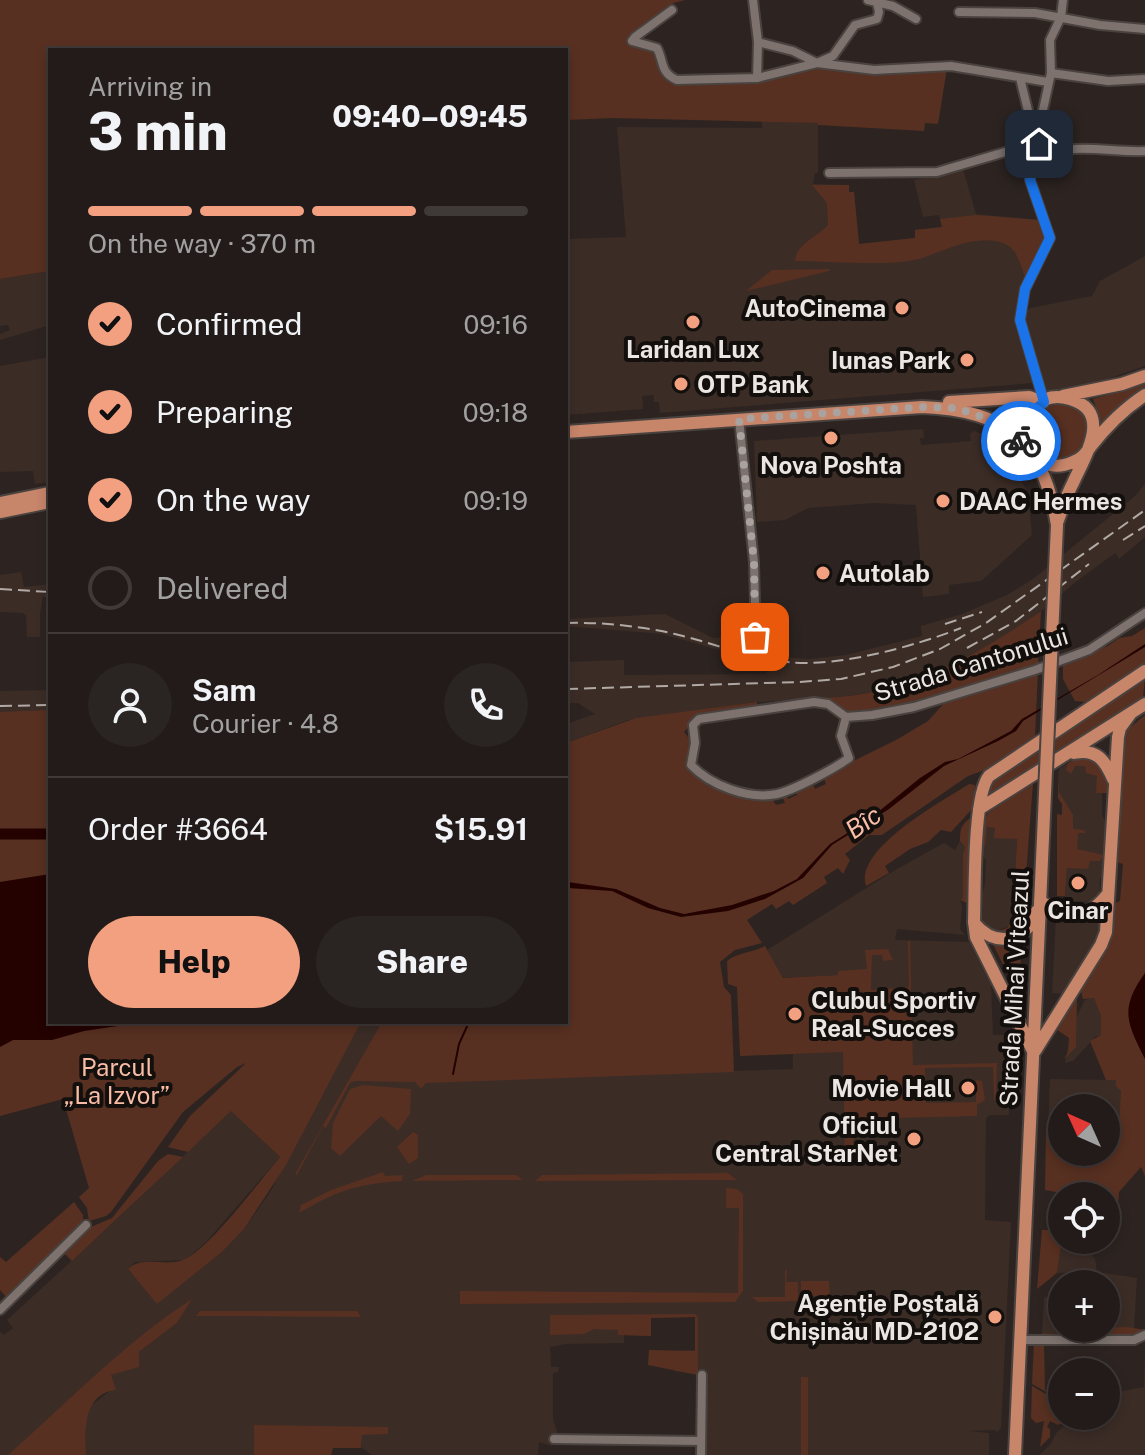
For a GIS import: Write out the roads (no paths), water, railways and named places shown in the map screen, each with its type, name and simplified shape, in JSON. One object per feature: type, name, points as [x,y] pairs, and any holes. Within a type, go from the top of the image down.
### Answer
[{"type":"main road","points":[[1033,452],[1026,429],[1031,414],[1048,400],[1145,376]]},
{"type":"main road","points":[[922,407],[956,408],[983,415],[1006,428],[1047,463],[1064,465],[1080,459],[1124,412],[1145,395]]},
{"type":"main road","points":[[568,432],[1033,397],[1077,402],[1091,416],[1094,436],[1091,446]]},
{"type":"main road","name":"Strada Mihai Viteazul","points":[[1057,524],[1091,446]]},
{"type":"main road","name":"Strada Mihai Viteazul","points":[[1015,1455],[1057,524],[1047,483],[1033,452]]},
{"type":"main road","points":[[0,503],[48,493]]},
{"type":"main road","points":[[0,512],[48,502]]},
{"type":"main road","points":[[1034,1054],[976,937],[974,922],[982,785],[989,776],[1145,671]]},
{"type":"main road","points":[[979,815],[998,797],[1145,704]]},
{"type":"main road","points":[[1034,1054],[1106,932],[1120,728],[1131,713]]},
{"type":"main road","points":[[1063,757],[1079,752],[1095,754],[1106,765],[1114,783]]},
{"type":"main road","points":[[974,922],[990,937],[1014,937],[1030,927],[1040,901],[1053,910],[1071,916],[1091,911],[1107,895]]},
{"type":"street","points":[[753,0],[758,42],[757,78]]},
{"type":"street","points":[[1048,400],[1020,320],[1025,289],[1050,238],[1030,180],[1050,77],[1050,40],[1061,17],[1063,0]]},
{"type":"street","points":[[872,2],[893,6],[916,19]]},
{"type":"street","points":[[672,10],[632,41],[657,48],[669,76],[689,81],[757,78],[817,63],[833,56],[855,25],[877,19],[879,12],[872,2]]},
{"type":"street","points":[[959,12],[1035,13],[1100,25],[1145,29]]},
{"type":"street","points":[[758,42],[793,51],[817,63],[874,70],[951,66],[1020,78],[1144,79]]},
{"type":"street","points":[[1020,78],[1036,143]]},
{"type":"street","points":[[829,173],[937,172],[1036,143],[1071,150]]},
{"type":"street","points":[[1031,163],[1045,154],[1071,150],[1145,151]]},
{"type":"street","points":[[739,419],[754,562],[756,644]]},
{"type":"street","name":"Strada Cantonului","points":[[846,717],[841,736],[849,758],[777,794],[755,794],[724,787],[691,765],[695,743],[693,725],[699,719],[814,702],[828,704],[846,717],[914,707],[1053,664],[1098,645],[1145,613]]},
{"type":"street","points":[[0,1310],[86,1225]]},
{"type":"street","points":[[1020,1340],[1134,1340],[1145,1335]]},
{"type":"street","points":[[701,1455],[702,1375]]},
{"type":"street","points":[[554,1439],[701,1441]]},
{"type":"waterway","name":"Bîc","points":[[0,834],[48,834]]},
{"type":"waterway","points":[[453,1074],[459,1044],[468,1024]]},
{"type":"railway","points":[[568,689],[799,682],[841,679],[893,667],[940,649],[986,623],[1145,510]]},
{"type":"railway","points":[[1123,540],[1145,526]]},
{"type":"railway","points":[[967,648],[1016,621],[1089,564]]},
{"type":"railway","points":[[0,589],[48,592]]},
{"type":"railway","points":[[945,624],[982,612]]},
{"type":"railway","points":[[568,623],[648,629],[759,657],[808,663],[876,654],[961,628]]},
{"type":"railway","points":[[0,706],[48,705]]},
{"type":"place","name":"AutoCinema","points":[[902,308]]},
{"type":"place","name":"Laridan Lux","points":[[693,322]]},
{"type":"place","name":"Iunas Park","points":[[967,360]]},
{"type":"place","name":"OTP Bank","points":[[681,384]]},
{"type":"place","name":"Nova Poshta","points":[[831,438]]},
{"type":"place","name":"DAAC Hermes","points":[[943,501]]},
{"type":"place","name":"Autolab","points":[[823,573]]},
{"type":"place","name":"Cinar","points":[[1078,883]]},
{"type":"place","name":"Clubul Sportiv Real-Succes","points":[[795,1014]]},
{"type":"place","name":"Movie Hall","points":[[968,1088]]},
{"type":"place","name":"Oficiul Central StarNet","points":[[914,1139]]},
{"type":"place","name":"Agenție Poștală Chișinău MD-2102","points":[[995,1317]]},
{"type":"park label","name":"Parcul „La Izvor”","points":[[117,1081]]}]
